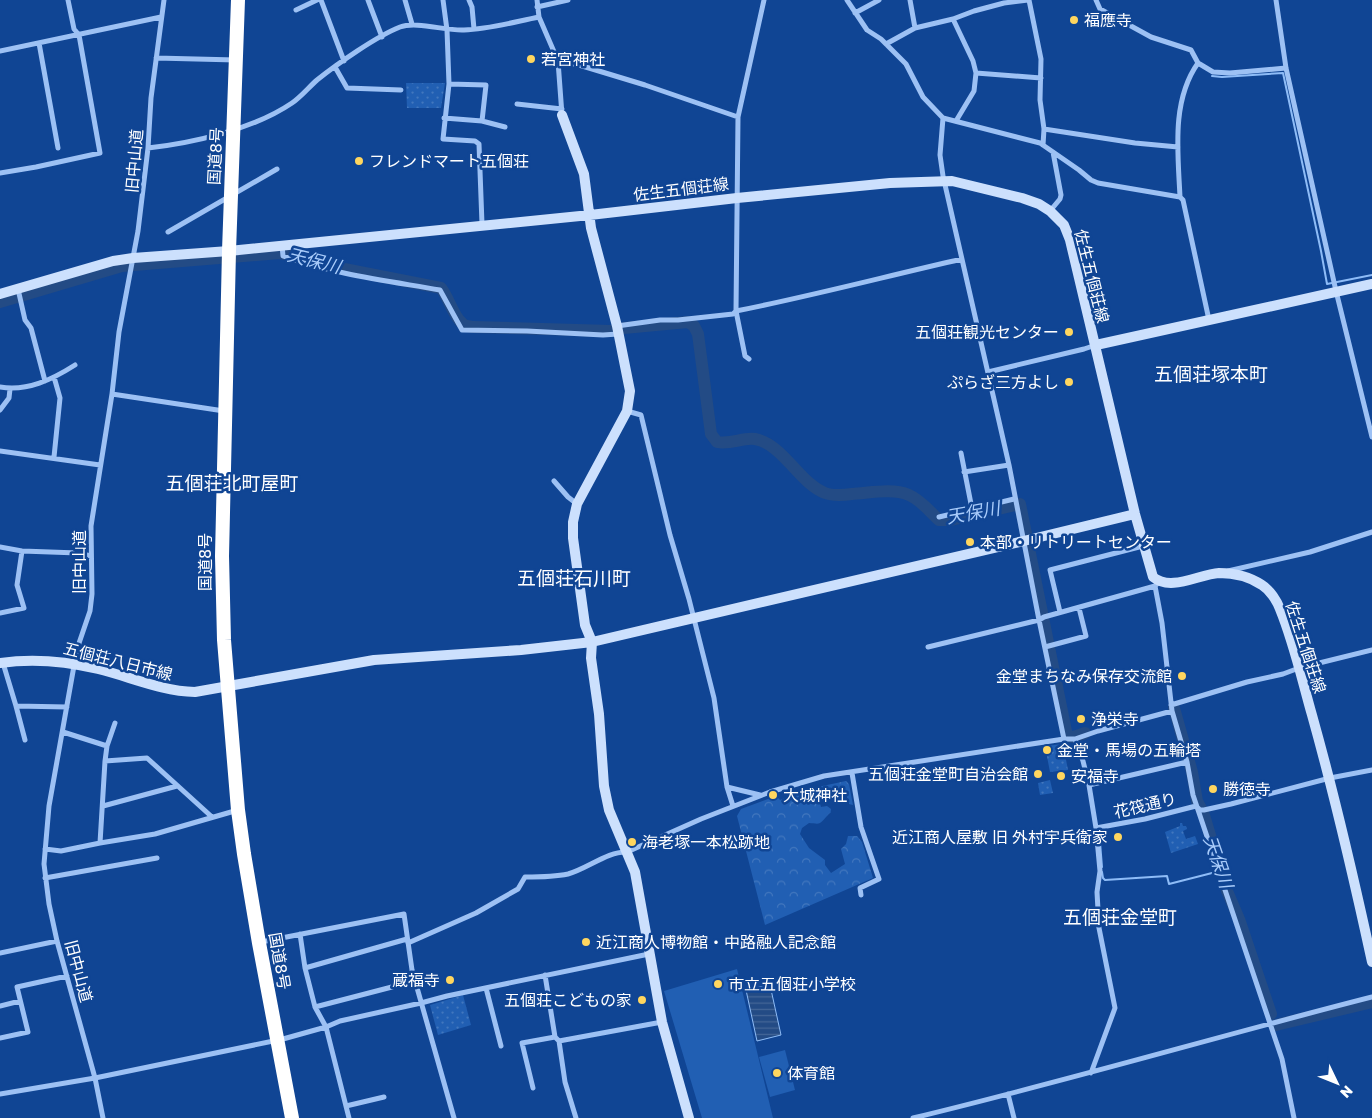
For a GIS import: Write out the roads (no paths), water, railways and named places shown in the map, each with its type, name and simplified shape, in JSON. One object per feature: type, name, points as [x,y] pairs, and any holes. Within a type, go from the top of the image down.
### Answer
[{"type":"highway","name":"国道8号","points":[[238,0],[230,196],[225,411],[222,556],[224,640],[238,810],[259,943],[292,1118]]},
{"type":"street","points":[[0,173],[100,153],[79,35],[74,29],[68,0]]},
{"type":"street","name":"旧中山道","points":[[103,1118],[95,1078],[57,941],[45,878],[45,849],[49,806],[66,707],[77,649],[90,611],[93,582],[91,526],[112,394],[119,332],[138,231],[164,0]]},
{"type":"street","points":[[296,10],[317,0]]},
{"type":"street","points":[[321,0],[344,61]]},
{"type":"street","points":[[368,0],[382,36]]},
{"type":"street","points":[[405,0],[412,24]]},
{"type":"street","points":[[443,0],[447,30],[449,84],[442,138],[475,141],[478,144],[482,224]]},
{"type":"street","points":[[469,0],[472,6],[474,29]]},
{"type":"street","points":[[537,0],[539,17],[558,61],[562,112],[584,174],[591,228],[618,330],[630,391],[627,411],[577,504],[573,522],[573,538],[585,625],[592,642],[591,658],[599,714],[604,786],[611,816],[635,872],[662,1022],[690,1118]]},
{"type":"street","points":[[537,6],[568,0]]},
{"type":"street","points":[[749,359],[745,356],[736,311],[738,117],[764,0]]},
{"type":"street","points":[[847,0],[867,30],[886,44],[906,64],[924,97],[943,118],[1043,145],[1098,184],[1180,197]]},
{"type":"street","points":[[855,13],[879,0]]},
{"type":"street","points":[[910,0],[915,28]]},
{"type":"street","points":[[988,0],[990,7]]},
{"type":"street","points":[[886,44],[915,28],[953,20],[974,11],[990,7],[1028,0],[1041,59],[1040,100],[1044,128],[1043,145]]},
{"type":"street","points":[[1096,0],[1100,9],[1151,37],[1191,50],[1198,63],[1213,72],[1230,73],[1286,68]]},
{"type":"street","points":[[1276,0],[1286,68],[1335,285],[1372,437]]},
{"type":"street","points":[[0,51],[161,16]]},
{"type":"street","points":[[148,148],[169,146],[234,130],[277,112],[293,102],[318,79],[344,61],[382,36],[401,27],[412,24],[447,30],[474,29],[539,17]]},
{"type":"street","points":[[953,20],[973,61],[976,73],[974,91],[956,121]]},
{"type":"street","points":[[39,43],[58,148]]},
{"type":"street","points":[[156,58],[236,60]]},
{"type":"street","points":[[558,61],[580,65],[636,82],[738,117]]},
{"type":"street","points":[[1198,63],[1187,84],[1181,108],[1178,147],[1180,197],[1183,200],[1209,320]]},
{"type":"street","points":[[336,67],[347,88],[401,90]]},
{"type":"street","points":[[976,73],[1041,78]]},
{"type":"street","points":[[449,84],[486,85],[482,122]]},
{"type":"street","points":[[517,104],[562,112]]},
{"type":"street","points":[[444,118],[482,122],[505,127]]},
{"type":"street","points":[[943,118],[940,155],[944,180],[1009,465],[1015,503],[1026,541],[1064,739]]},
{"type":"street","points":[[1044,128],[1135,143],[1178,147]]},
{"type":"street","points":[[1050,211],[1060,199],[1061,194],[1053,152]]},
{"type":"street","points":[[168,232],[277,169]]},
{"type":"street","name":"佐生五個荘線","points":[[0,294],[113,261],[133,258],[229,250],[283,251],[482,224],[590,215],[890,183],[944,180],[990,189],[1040,204],[1050,211],[1064,226],[1070,240],[1134,514],[1151,572],[1157,584],[1217,573],[1232,574],[1249,578],[1264,586],[1280,608],[1330,778],[1372,962]]},
{"type":"street","points":[[283,251],[283,256],[295,260],[364,277],[440,290],[462,330],[603,335],[660,320],[733,314],[736,311],[787,301],[962,259]]},
{"type":"street","points":[[988,372],[1096,345],[1209,320],[1335,285],[1372,284]]},
{"type":"street","points":[[18,289],[25,320],[31,328],[45,381]]},
{"type":"street","points":[[0,387],[10,389],[35,384],[54,377],[76,365]]},
{"type":"street","points":[[54,377],[60,398],[54,457]]},
{"type":"street","points":[[0,410],[9,398],[10,389]]},
{"type":"street","points":[[112,394],[225,411]]},
{"type":"street","points":[[627,411],[641,416],[670,535],[714,698],[727,787],[732,806]]},
{"type":"street","points":[[0,451],[54,457],[100,465]]},
{"type":"street","points":[[961,453],[972,509]]},
{"type":"street","points":[[964,472],[1009,465]]},
{"type":"street","points":[[554,481],[577,504]]},
{"type":"street","points":[[939,517],[972,509],[1015,503]]},
{"type":"street","name":"五個荘八日市線","points":[[1,663],[40,660],[75,665],[99,670],[158,688],[179,692],[195,692],[374,660],[521,650],[592,642],[1134,514]]},
{"type":"street","points":[[1217,573],[1310,552],[1372,532]]},
{"type":"street","points":[[1060,612],[1050,570],[1143,546]]},
{"type":"street","points":[[0,547],[22,552],[78,553],[91,556]]},
{"type":"street","points":[[0,614],[24,608],[16,585],[22,552]]},
{"type":"street","points":[[928,647],[1041,619],[1157,584],[1171,708],[1200,808],[1282,1059],[1294,1118]]},
{"type":"street","points":[[1047,646],[1086,636],[1080,608]]},
{"type":"street","points":[[305,968],[408,941],[476,913],[518,889],[524,877],[567,874],[619,851],[626,852],[732,806],[824,776],[1064,739],[1075,739],[1247,682],[1372,650]]},
{"type":"street","points":[[1,663],[16,706],[25,740]]},
{"type":"street","points":[[16,706],[66,707]]},
{"type":"street","points":[[100,843],[105,761],[107,746],[115,722]]},
{"type":"street","points":[[63,732],[107,746]]},
{"type":"street","points":[[1075,739],[1090,785],[1098,828],[1100,871],[1097,892],[1099,928],[1115,1008],[1091,1073]]},
{"type":"street","points":[[105,761],[147,758],[212,817]]},
{"type":"street","points":[[1090,785],[1187,762]]},
{"type":"street","name":"花筏通り","points":[[1098,828],[1246,801],[1330,778],[1372,770]]},
{"type":"street","points":[[852,773],[861,827],[879,879],[860,888],[861,894]]},
{"type":"street","points":[[103,806],[177,786]]},
{"type":"street","points":[[727,787],[762,795]]},
{"type":"street","points":[[45,849],[61,851],[155,834],[238,810]]},
{"type":"street","points":[[45,878],[157,858]]},
{"type":"street","points":[[259,943],[404,914],[415,981],[454,1118]]},
{"type":"street","points":[[300,934],[305,968],[315,1007],[326,1027],[349,1118]]},
{"type":"street","points":[[0,953],[57,941]]},
{"type":"street","points":[[0,1094],[95,1078],[277,1040],[326,1027],[340,1021],[422,1004],[447,996],[649,954]]},
{"type":"street","points":[[545,975],[565,1082],[576,1118]]},
{"type":"street","points":[[0,1038],[28,1032],[17,987],[67,976]]},
{"type":"street","points":[[315,1007],[415,981]]},
{"type":"street","points":[[486,988],[501,1046]]},
{"type":"street","points":[[913,1118],[1091,1073],[1269,1023],[1372,997]]},
{"type":"street","points":[[0,1006],[20,1001]]},
{"type":"street","points":[[533,1088],[522,1043],[662,1022]]},
{"type":"street","points":[[1008,1094],[1014,1118]]},
{"type":"street","points":[[346,1106],[384,1097]]},
{"type":"waterway","points":[[1212,76],[1283,73],[1327,284],[1372,275]]},
{"type":"waterway","name":"天保川","points":[[0,302],[122,266],[280,253],[334,267],[441,288],[456,316],[467,326],[611,331]]},
{"type":"waterway","name":"天保川","points":[[624,328],[688,322],[694,326],[698,334],[711,434],[717,442],[727,443],[750,439],[765,442],[783,456],[807,481],[825,493],[831,495],[881,491],[902,493],[917,500],[939,520],[951,520],[1020,504],[1067,736],[1074,737],[1085,733]]},
{"type":"waterway","name":"天保川","points":[[1174,708],[1192,772],[1197,801],[1203,812],[1227,891],[1239,919],[1271,1014]]},
{"type":"waterway","points":[[1099,830],[1102,867]]},
{"type":"waterway","points":[[1102,872],[1105,880],[1167,876],[1169,884],[1216,872]]},
{"type":"waterway","name":"天保川","points":[[1276,1025],[1372,1002]]},
{"type":"place","name":"福應寺","points":[[1074,20]]},
{"type":"place","name":"若宮神社","points":[[531,59]]},
{"type":"place","name":"フレンドマート五個荘","points":[[359,161]]},
{"type":"place","name":"五個荘観光センター","points":[[1069,332]]},
{"type":"place","name":"ぷらざ三方よし","points":[[1069,382]]},
{"type":"place","name":"本部・リトリートセンター","points":[[970,542]]},
{"type":"place","name":"金堂まちなみ保存交流館","points":[[1182,676]]},
{"type":"place","name":"浄栄寺","points":[[1081,719]]},
{"type":"place","name":"金堂・馬場の五輪塔","points":[[1047,750]]},
{"type":"place","name":"五個荘金堂町自治会館","points":[[1038,774]]},
{"type":"place","name":"安福寺","points":[[1061,776]]},
{"type":"place","name":"勝徳寺","points":[[1213,789]]},
{"type":"place","name":"大城神社","points":[[773,795]]},
{"type":"place","name":"近江商人屋敷 旧 外村宇兵衛家","points":[[1118,837]]},
{"type":"place","name":"海老塚一本松跡地","points":[[632,842]]},
{"type":"place","name":"近江商人博物館・中路融人記念館","points":[[586,942]]},
{"type":"place","name":"蔵福寺","points":[[450,980]]},
{"type":"place","name":"市立五個荘小学校","points":[[718,984]]},
{"type":"place","name":"五個荘こどもの家","points":[[642,1000]]},
{"type":"place","name":"体育館","points":[[777,1073]]},
{"type":"district","name":"五個荘塚本町","points":[[1211,374]]},
{"type":"district","name":"五個荘北町屋町","points":[[232,483]]},
{"type":"district","name":"五個荘石川町","points":[[574,578]]},
{"type":"district","name":"五個荘金堂町","points":[[1120,917]]}]
